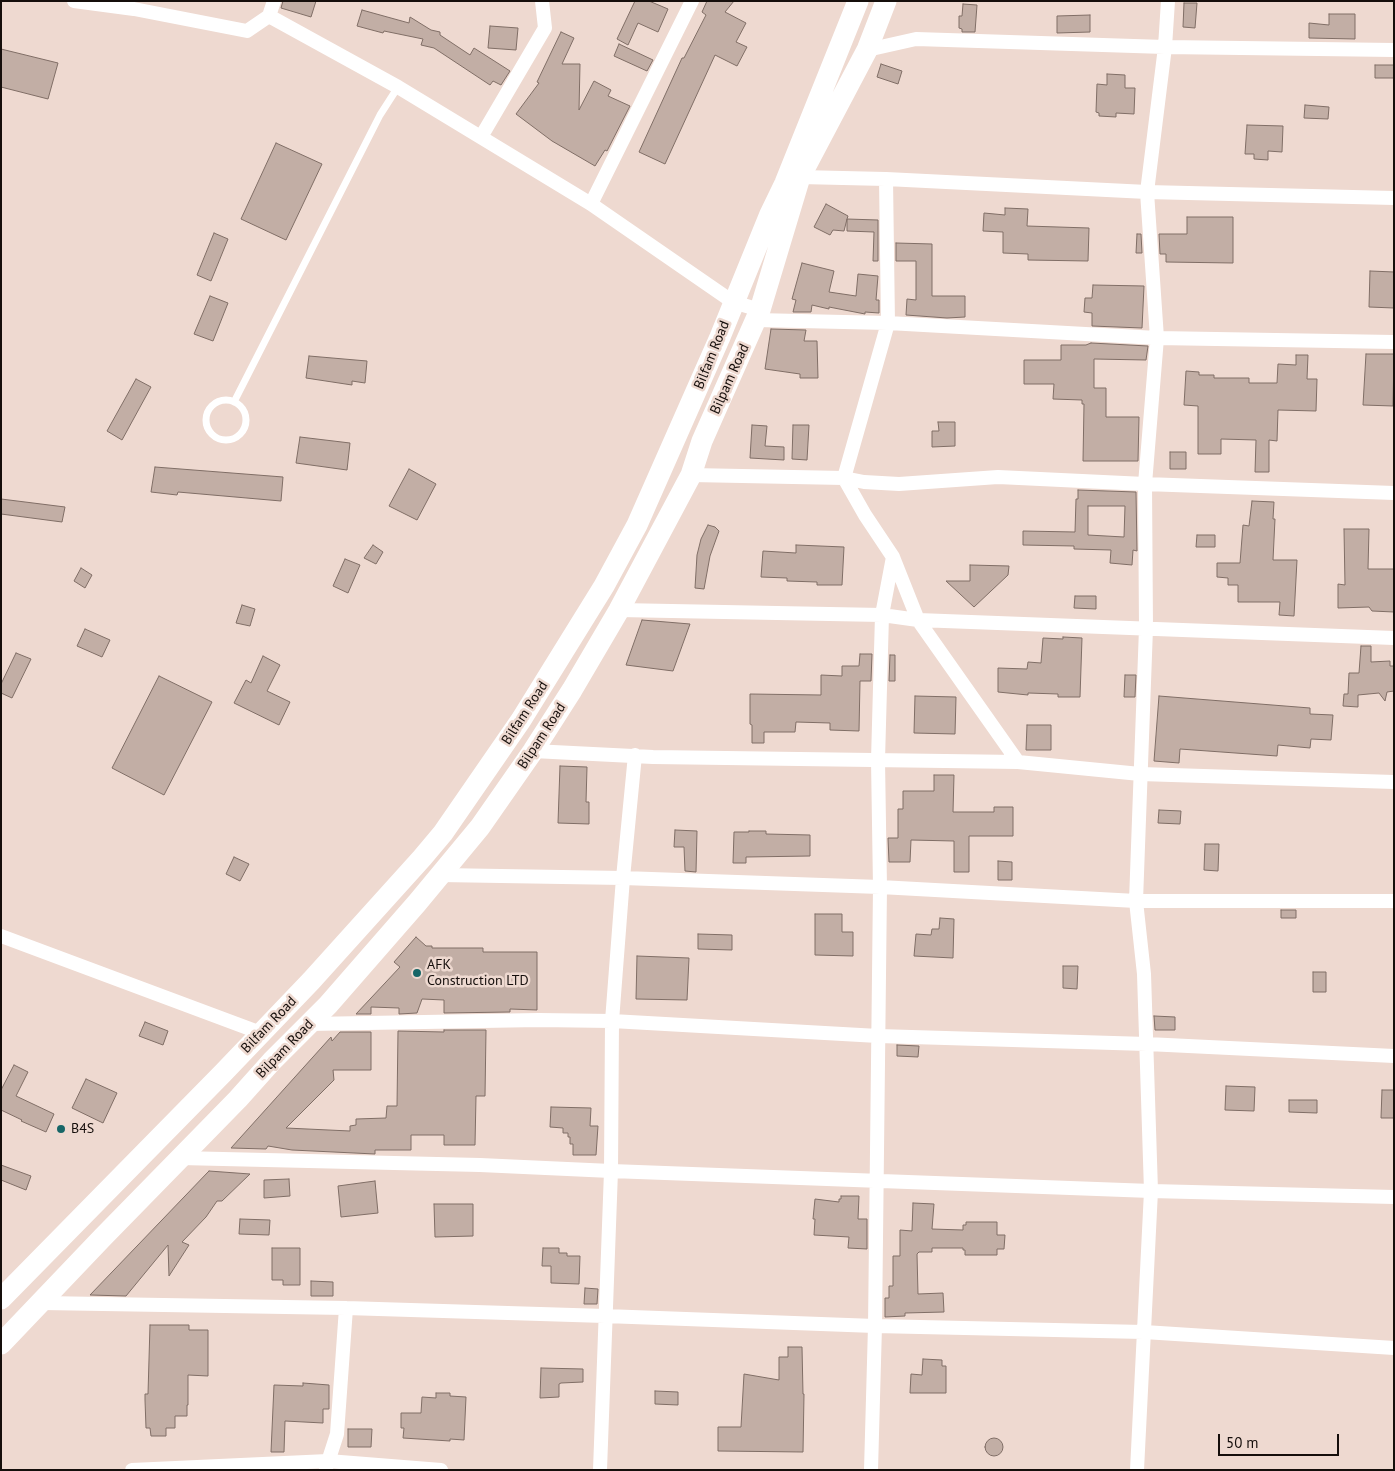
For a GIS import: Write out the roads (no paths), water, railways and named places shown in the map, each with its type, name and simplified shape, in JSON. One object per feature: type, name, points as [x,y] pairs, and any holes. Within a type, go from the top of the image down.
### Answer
[{"type":"main road","name":"Bilfam Road","points":[[1,1299],[311,981],[442,833],[522,720],[604,586],[637,525],[679,433],[770,214],[793,180],[858,1]]},
{"type":"main road","name":"Bilpam Road","points":[[1,1344],[42,1303],[103,1236],[328,1005],[480,827],[533,751],[572,690],[619,610],[691,475],[702,441],[758,315],[793,180],[867,50],[886,1]]},
{"type":"street","points":[[74,1],[135,5],[247,31],[268,16],[274,1]]},
{"type":"street","points":[[481,137],[545,28],[542,1]]},
{"type":"street","points":[[591,204],[692,1]]},
{"type":"street","points":[[1137,1470],[1151,1191],[1144,974],[1136,901],[1146,628],[1145,484],[1156,338],[1147,192],[1165,47],[1168,1]]},
{"type":"street","points":[[268,16],[398,87],[591,204],[733,302],[758,315],[1156,338],[1394,342]]},
{"type":"street","points":[[867,50],[916,40],[1165,47],[1394,50]]},
{"type":"street","points":[[886,179],[888,323],[844,478],[865,515],[893,557],[918,620],[1018,762]]},
{"type":"street","points":[[793,180],[886,179],[1147,192],[1394,198]]},
{"type":"street","points":[[691,475],[844,478],[864,482],[899,484],[998,477],[1394,493]]},
{"type":"street","points":[[871,1470],[875,1326],[880,888],[878,760],[882,615],[893,557]]},
{"type":"street","points":[[619,610],[882,615],[918,620],[1394,638]]},
{"type":"street","points":[[533,751],[635,755],[1018,762],[1140,774],[1394,782]]},
{"type":"street","points":[[600,1470],[611,1171],[612,1022],[635,755]]},
{"type":"street","points":[[440,875],[623,878],[880,888],[1136,901],[1394,901]]},
{"type":"street","points":[[1,936],[261,1033]]},
{"type":"street","points":[[309,1024],[540,1020],[612,1022],[878,1036],[1147,1044],[1394,1056]]},
{"type":"street","points":[[180,1158],[480,1165],[1151,1191],[1394,1197]]},
{"type":"street","points":[[42,1303],[346,1308],[875,1326],[1144,1332],[1394,1348]]},
{"type":"street","points":[[326,1466],[338,1434],[346,1308]]},
{"type":"street","points":[[132,1470],[326,1466],[441,1470]]},
{"type":"lane","points":[[234,402],[380,115],[398,87]]},
{"type":"lane","points":[[221,401],[234,402],[244,412],[245,425],[242,431],[231,439],[218,438],[208,428],[206,422],[210,409],[221,401]]},
{"type":"place","name":"AFK Construction LTD","points":[[417,973]]},
{"type":"place","name":"B4S","points":[[61,1129]]}]
